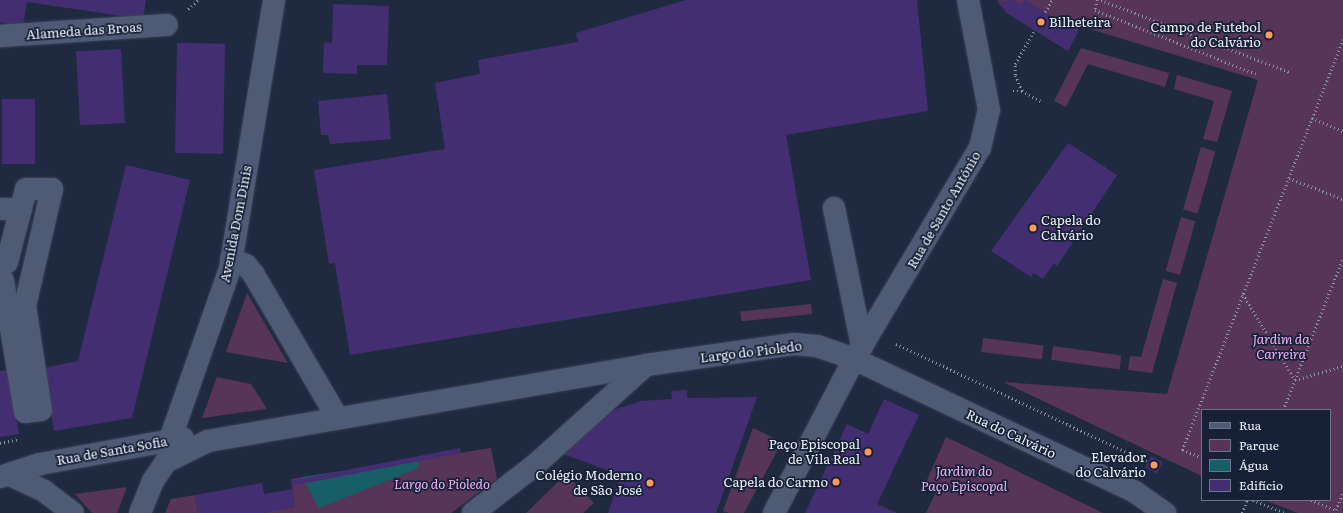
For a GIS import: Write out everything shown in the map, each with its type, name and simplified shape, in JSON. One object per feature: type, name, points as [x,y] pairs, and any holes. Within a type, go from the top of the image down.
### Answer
[{"type":"street","name":"Avenida Dom Dinis","points":[[170,440],[214,320],[231,259],[274,0]]},
{"type":"street","name":"Rua de Santo António","points":[[774,513],[858,353],[968,170],[985,135],[987,93],[968,0]]},
{"type":"street","name":"Alameda das Broas","points":[[0,36],[168,25]]},
{"type":"street","points":[[0,262],[7,262],[10,209],[26,189],[52,189],[25,306],[41,410],[25,412],[3,282],[0,282]]},
{"type":"street","points":[[834,208],[858,353]]},
{"type":"street","points":[[231,259],[246,265],[254,275],[337,417]]},
{"type":"street","name":"Largo do Pioledo","points":[[140,513],[153,481],[166,462],[186,450],[226,436],[646,366],[794,344],[817,346],[858,353]]},
{"type":"street","name":"Rua do Calvário","points":[[858,353],[1135,492],[1165,513]]},
{"type":"street","points":[[473,513],[530,469],[646,366]]},
{"type":"street","name":"Rua de Santa Sofia","points":[[5,476],[40,464],[170,440],[226,436]]},
{"type":"street","points":[[5,476],[44,491],[73,513]]},
{"type":"path","points":[[1045,12],[1052,0]]},
{"type":"path","points":[[1256,74],[1095,10],[1100,0],[1290,72]]},
{"type":"path","points":[[1022,91],[1015,75],[1015,64],[1034,30]]},
{"type":"path","points":[[1201,458],[1182,450],[1343,39]]},
{"type":"path","points":[[1312,118],[1343,131]]},
{"type":"path","points":[[1289,178],[1343,199]]},
{"type":"path","points":[[1283,409],[1343,258]]},
{"type":"path","points":[[1243,294],[1295,380]]},
{"type":"path","points":[[894,343],[1154,466]]},
{"type":"path","points":[[1295,380],[1343,366]]},
{"type":"path","points":[[1314,501],[1336,510],[1343,492]]},
{"type":"path","points":[[1242,513],[1247,501]]},
{"type":"path","points":[[1256,501],[1286,513]]},
{"type":"green space","name":"Jardim da Carreira","points":[[997,0],[1343,0],[1343,513],[1298,513],[1267,501],[1331,501],[1331,409],[1201,409],[1201,476],[1003,382],[1167,394],[1258,80],[1080,26],[1068,51],[1007,13]]},
{"type":"green space","points":[[1081,48],[1169,73],[1165,87],[1088,64],[1066,107],[1054,101]]},
{"type":"green space","points":[[1177,75],[1232,91],[1217,142],[1203,139],[1214,101],[1174,89]]},
{"type":"green space","points":[[1201,147],[1215,151],[1198,214],[1183,209]]},
{"type":"green space","points":[[1181,217],[1195,221],[1180,275],[1166,271]]},
{"type":"green space","points":[[1163,279],[1177,283],[1152,373],[1128,370],[1130,356],[1141,357]]},
{"type":"green space","points":[[247,293],[288,363],[226,352]]},
{"type":"green space","points":[[811,304],[812,314],[741,321],[740,311]]},
{"type":"green space","points":[[983,338],[1044,345],[1042,359],[981,352]]},
{"type":"green space","points":[[1053,346],[1121,356],[1119,369],[1051,360]]},
{"type":"green space","points":[[217,377],[251,384],[267,409],[202,418]]},
{"type":"green space","points":[[753,428],[782,442],[744,513],[729,513],[723,511]]},
{"type":"green space","name":"Jardim do Paço Episcopal","points":[[946,437],[1103,513],[926,513],[936,492],[924,487]]},
{"type":"green space","name":"Largo do Pioledo","points":[[491,448],[497,479],[451,513],[263,513],[295,507],[291,479]]},
{"type":"green space","points":[[566,474],[594,503],[583,513],[526,513]]},
{"type":"green space","points":[[127,487],[117,513],[92,513],[75,494]]},
{"type":"green space","points":[[195,495],[198,513],[165,513],[171,499]]},
{"type":"water","points":[[417,460],[419,468],[319,508],[302,477]]},
{"type":"building","points":[[0,0],[146,0],[143,19],[27,2],[23,26],[0,22]]},
{"type":"building","points":[[686,0],[917,0],[928,111],[786,135],[811,280],[350,355],[335,263],[329,264],[314,170],[445,149],[435,83],[480,74],[478,60],[578,42],[576,33]]},
{"type":"building","name":"Bilheteira","points":[[1013,0],[1020,4],[1025,0],[1078,32],[1068,51],[1007,13],[997,2]]},
{"type":"building","points":[[333,4],[389,6],[387,65],[357,65],[357,74],[323,73],[324,42],[332,43]]},
{"type":"building","points":[[177,43],[225,44],[223,154],[175,153]]},
{"type":"building","points":[[121,49],[125,123],[80,125],[76,51]]},
{"type":"building","points":[[387,94],[391,139],[330,144],[328,135],[321,135],[318,101]]},
{"type":"building","points":[[2,99],[35,99],[35,164],[2,164]]},
{"type":"building","name":"Capela do Calvário","points":[[1068,143],[1117,175],[1057,266],[1054,263],[1043,279],[1034,273],[1031,277],[991,251]]},
{"type":"building","points":[[126,165],[190,180],[132,418],[54,431],[43,368],[78,361]]},
{"type":"building","points":[[8,370],[19,434],[0,437],[0,371]]},
{"type":"building","name":"Colégio Moderno de São José","points":[[687,390],[687,398],[757,397],[716,513],[608,513],[621,475],[563,454],[613,410],[641,401],[672,399],[671,391]]},
{"type":"building","name":"Paço Episcopal de Vila Real","points":[[884,399],[919,415],[877,504],[897,513],[805,513],[847,424],[868,434]]},
{"type":"building","points":[[460,448],[461,453],[292,486],[291,481]]},
{"type":"building","name":"Elevador do Calvário","points":[[1151,456],[1163,462],[1157,473],[1145,468]]},
{"type":"building","points":[[262,483],[264,494],[293,489],[295,507],[263,513],[198,513],[195,495]]},
{"type":"place","name":"Bilheteira","points":[[1041,22]]},
{"type":"place","name":"Campo de Futebol do Calvário","points":[[1269,35]]},
{"type":"place","name":"Capela do Calvário","points":[[1033,228]]},
{"type":"place","name":"Paço Episcopal de Vila Real","points":[[868,452]]},
{"type":"place","name":"Elevador do Calvário","points":[[1154,465]]},
{"type":"place","name":"Capela do Carmo","points":[[836,482]]},
{"type":"place","name":"Colégio Moderno de São José","points":[[650,483]]}]
